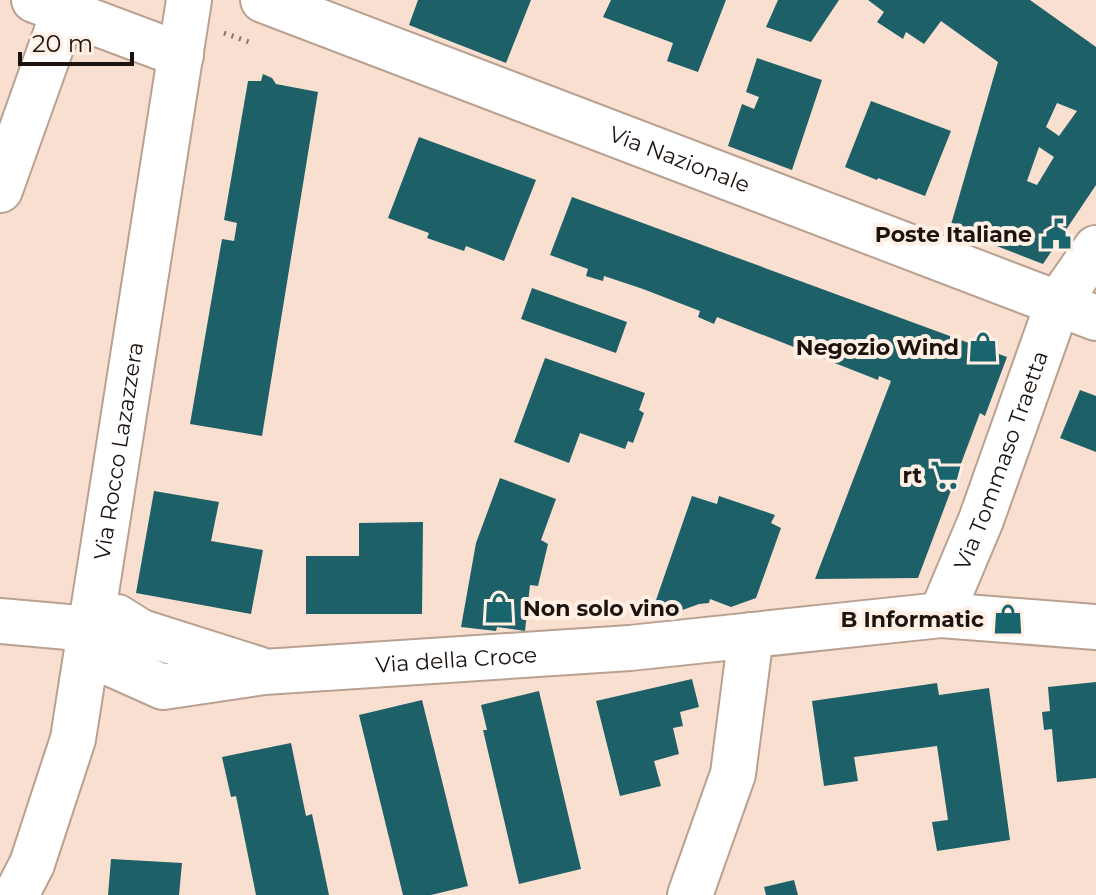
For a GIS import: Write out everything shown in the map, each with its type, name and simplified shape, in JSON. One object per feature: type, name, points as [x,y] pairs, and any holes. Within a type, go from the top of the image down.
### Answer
[{"type":"street","name":"Via Rocco Lazazzera","points":[[16,895],[32,864],[73,739],[189,0]]},
{"type":"street","name":"Via Nazionale","points":[[263,0],[1077,311]]},
{"type":"street","points":[[0,190],[49,6],[181,55]]},
{"type":"street","name":"Via Tommaso Traetta","points":[[941,615],[1077,311],[1096,248]]},
{"type":"street","name":"Via della Croce","points":[[90,628],[163,687],[264,672],[630,648],[941,615],[1096,627]]},
{"type":"street","points":[[0,621],[141,632],[264,672]]},
{"type":"street","points":[[690,895],[733,774],[751,635]]},
{"type":"building","points":[[418,0],[531,0],[506,63],[409,25]]},
{"type":"building","points":[[611,0],[726,0],[698,72],[667,61],[673,43],[603,17]]},
{"type":"building","points":[[778,0],[839,0],[811,42],[766,27]]},
{"type":"building","points":[[868,0],[1030,0],[1096,47],[1096,185],[1043,264],[950,228],[998,62],[941,21],[924,44],[906,32],[903,39],[877,22],[884,12]],"holes":[[[1057,103],[1077,111],[1059,136],[1046,127]],[[1039,147],[1054,157],[1037,185],[1027,181]]]},
{"type":"building","points":[[757,58],[822,80],[792,170],[728,146],[742,104],[754,109],[759,97],[746,92]]},
{"type":"building","points":[[263,74],[276,84],[318,92],[262,436],[190,424],[222,239],[234,241],[237,223],[224,220],[248,81],[261,81]]},
{"type":"building","points":[[871,101],[951,131],[925,196],[845,167]]},
{"type":"building","points":[[419,137],[536,180],[504,261],[466,246],[464,251],[427,238],[429,233],[388,218]]},
{"type":"building","points":[[572,197],[1007,357],[985,416],[980,413],[918,578],[815,579],[891,381],[879,376],[878,380],[717,317],[714,324],[698,317],[700,311],[643,289],[604,276],[603,281],[586,276],[588,269],[550,255]]},
{"type":"building","points":[[532,288],[627,322],[616,353],[521,319]]},
{"type":"building","points":[[545,358],[645,393],[639,410],[644,413],[633,443],[628,441],[625,449],[580,433],[569,463],[514,442]]},
{"type":"building","points":[[1080,390],[1096,396],[1096,452],[1060,438]]},
{"type":"building","points":[[500,478],[556,499],[541,540],[548,544],[538,586],[530,585],[525,631],[461,627],[476,543]]},
{"type":"building","points":[[154,491],[219,502],[211,541],[263,550],[251,614],[136,593]]},
{"type":"building","points":[[692,496],[717,504],[719,496],[775,515],[771,523],[781,528],[756,598],[731,607],[710,599],[709,603],[677,612],[655,603]]},
{"type":"building","points":[[423,522],[422,614],[306,614],[306,556],[359,556],[359,523]]},
{"type":"building","points":[[692,679],[699,707],[680,712],[683,726],[673,728],[679,754],[654,761],[661,786],[620,796],[596,701]]},
{"type":"building","points":[[1096,682],[1096,778],[1057,782],[1052,729],[1044,730],[1042,712],[1050,711],[1048,687]]},
{"type":"building","points":[[937,683],[939,695],[989,688],[1010,840],[937,851],[932,822],[948,820],[937,746],[854,757],[858,781],[824,786],[812,701]]},
{"type":"building","points":[[539,691],[581,869],[519,884],[483,730],[487,730],[481,705]]},
{"type":"building","points":[[422,700],[468,886],[431,895],[403,895],[359,715]]},
{"type":"building","points":[[291,743],[306,816],[312,814],[329,895],[256,895],[236,796],[231,797],[222,757]]},
{"type":"building","points":[[111,859],[182,863],[179,895],[108,895]]},
{"type":"building","points":[[794,880],[798,895],[766,895],[764,887]]},
{"type":"place","name":"Poste Italiane","points":[[1056,234]]},
{"type":"place","name":"Negozio Wind","points":[[983,347]]},
{"type":"place","name":"rt","points":[[946,475]]},
{"type":"place","name":"Non solo vino","points":[[499,608]]},
{"type":"place","name":"B Informatic","points":[[1008,619]]}]
